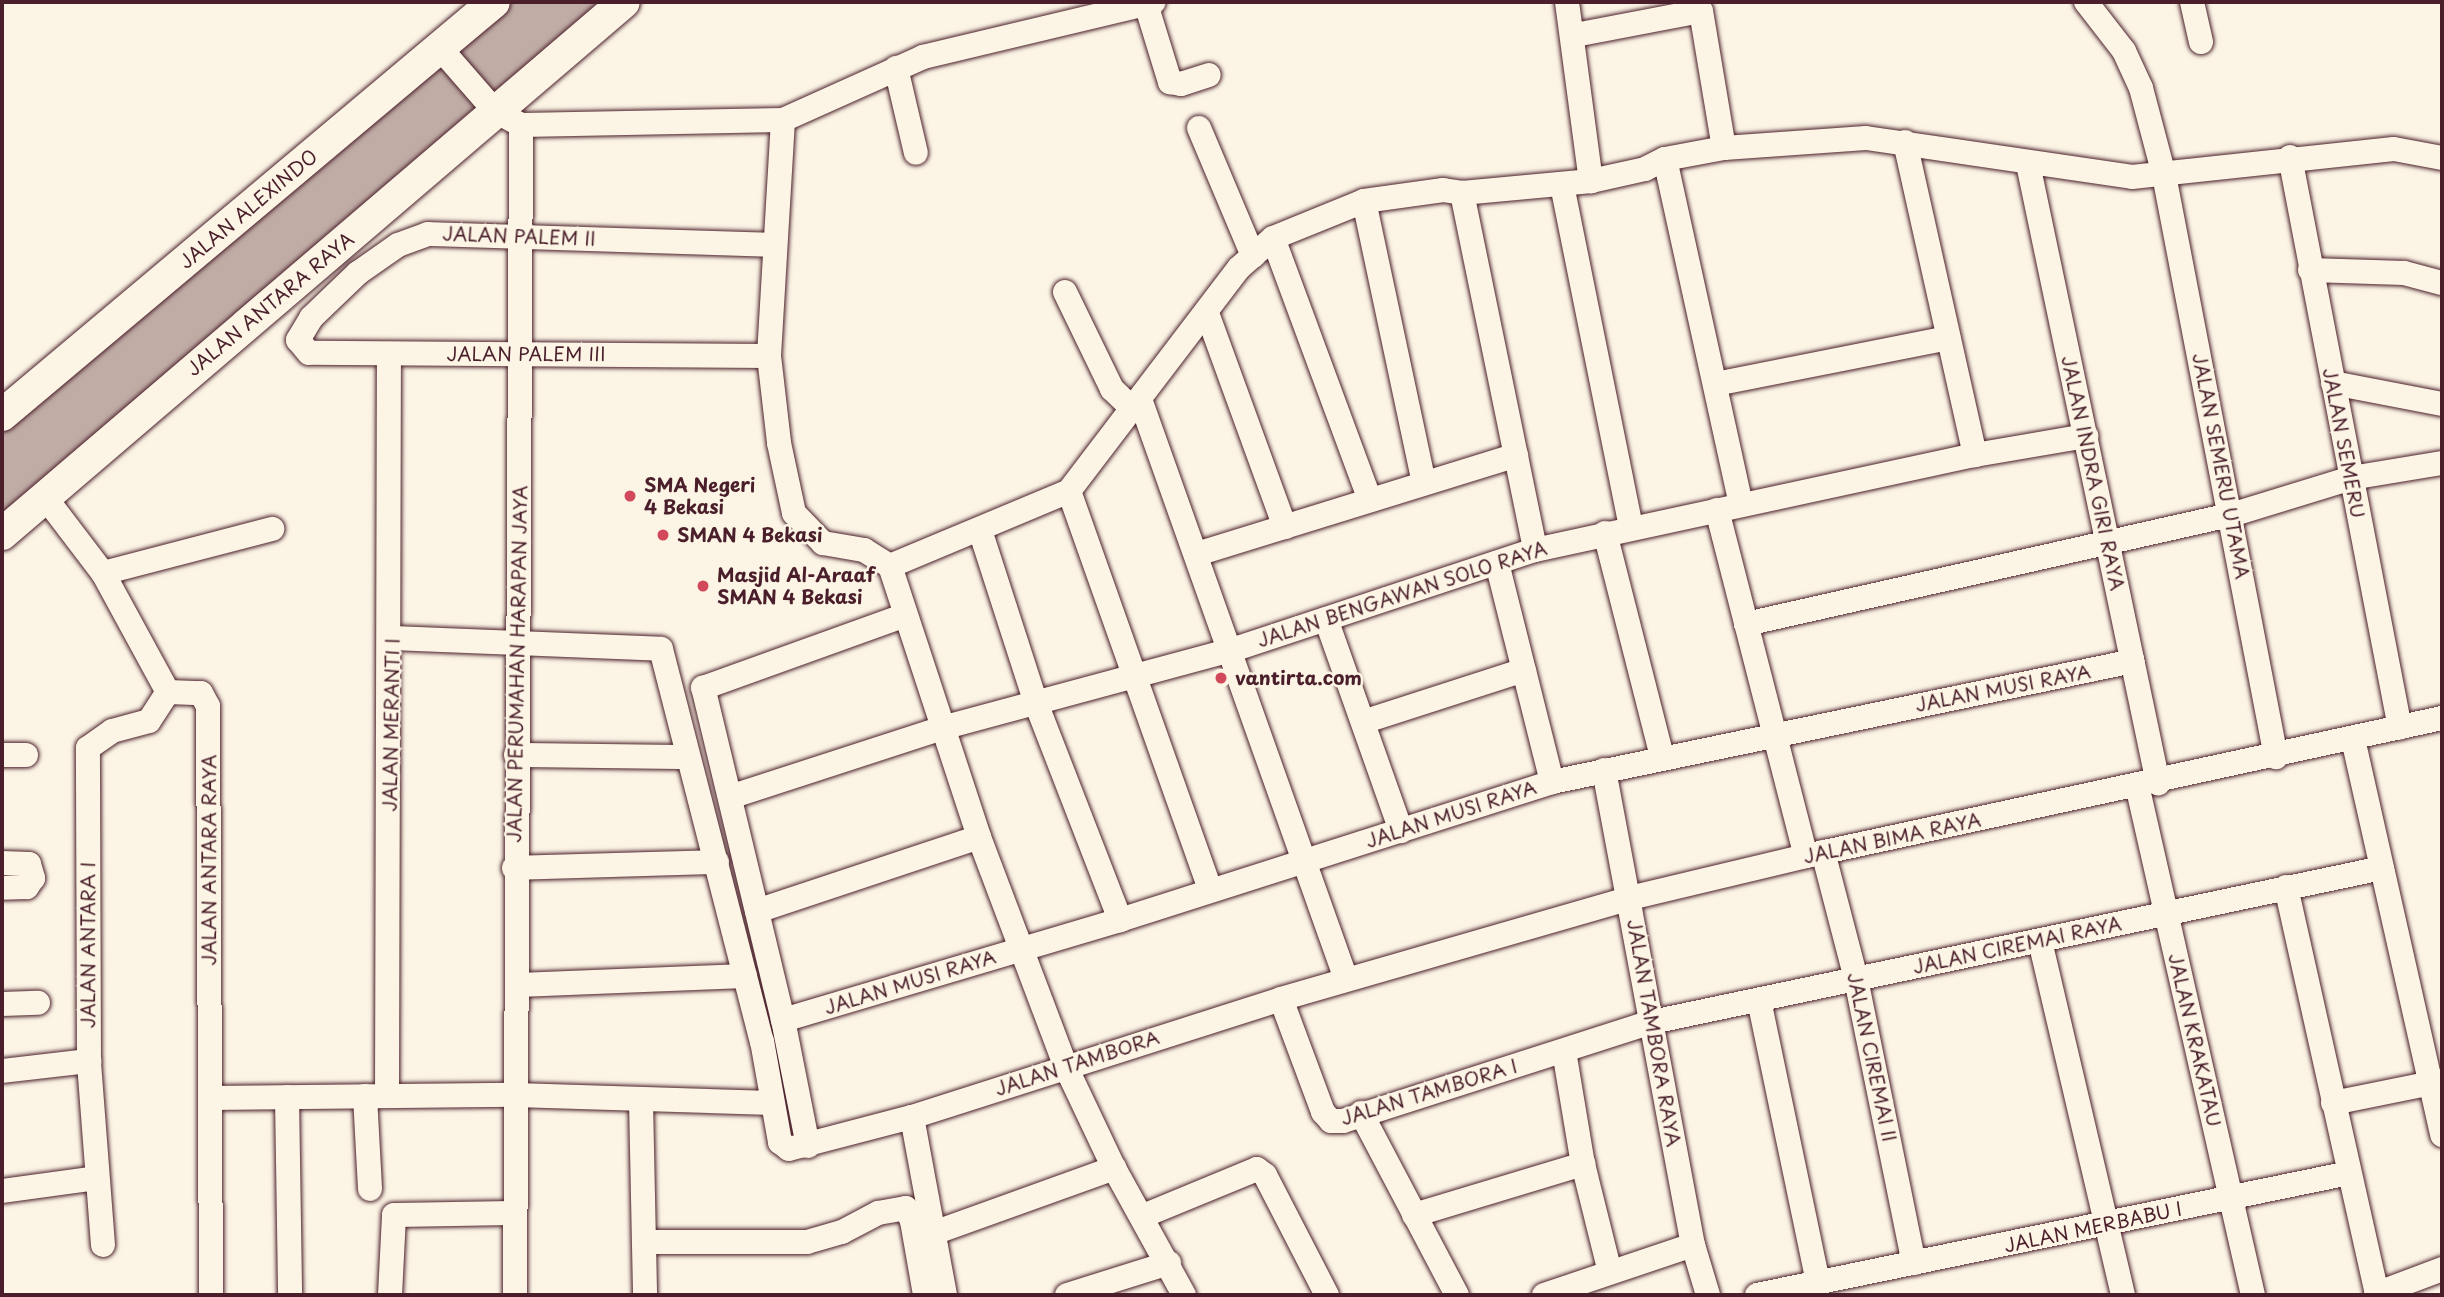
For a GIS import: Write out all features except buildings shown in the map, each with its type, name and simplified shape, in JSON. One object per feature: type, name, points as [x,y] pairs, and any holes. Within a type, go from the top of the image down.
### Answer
[{"type":"street","name":"JALAN ALEXINDO","points":[[2,415],[447,55],[494,2]]},
{"type":"street","name":"JALAN ANTARA RAYA","points":[[2,534],[624,2]]},
{"type":"street","points":[[1567,2],[1575,35],[1591,181]]},
{"type":"street","points":[[2086,2],[2124,51],[2141,88],[2164,175]]},
{"type":"street","points":[[2192,2],[2201,42]]},
{"type":"street","points":[[447,55],[499,111],[783,120],[896,68],[953,48],[1150,3],[1170,82],[1209,75]]},
{"type":"street","points":[[1575,35],[1701,11],[1724,148]]},
{"type":"street","points":[[896,68],[916,153]]},
{"type":"street","name":"JALAN PERUMAHAN HARAPAN JAYA","points":[[499,111],[520,236],[520,640],[514,868],[518,985],[515,1295]]},
{"type":"street","points":[[783,120],[773,245],[769,356],[779,443],[794,513],[823,543],[864,550],[890,566],[903,616],[979,837],[1065,1065],[1114,1168],[1169,1263],[1184,1295]]},
{"type":"street","points":[[1199,128],[1253,256]]},
{"type":"street","points":[[890,566],[1069,491],[1253,256],[1273,238],[1364,201],[1443,190],[1462,193],[1562,185],[1645,169],[1665,159],[1724,148],[1866,138],[1905,142],[2028,164],[2132,177],[2290,158],[2394,149],[2442,158]]},
{"type":"street","points":[[1905,142],[1975,454]]},
{"type":"street","name":"JALAN SEMERU","points":[[2290,158],[2400,728]]},
{"type":"street","points":[[1665,159],[1741,505]]},
{"type":"street","name":"JALAN INDRA GIRI RAYA","points":[[2028,164],[2133,661],[2148,784]]},
{"type":"street","name":"JALAN SEMERU UTAMA","points":[[2164,175],[2276,757]]},
{"type":"street","points":[[1562,185],[1631,528]]},
{"type":"street","points":[[1462,193],[1535,550]]},
{"type":"street","points":[[1364,201],[1424,483]]},
{"type":"street","name":"JALAN PALEM II","points":[[300,332],[358,274],[406,242],[451,231],[773,245]]},
{"type":"street","points":[[1273,238],[1370,500]]},
{"type":"street","points":[[2310,270],[2404,273],[2442,283]]},
{"type":"street","points":[[1065,292],[1112,389],[1137,404],[1232,650],[1346,979]]},
{"type":"street","points":[[1207,313],[1285,527]]},
{"type":"street","name":"JALAN PALEM III","points":[[300,332],[300,346],[309,353],[518,352],[769,356]]},
{"type":"street","points":[[1716,384],[1949,338]]},
{"type":"street","name":"JALAN MERANTI I","points":[[370,1189],[376,1096],[392,638],[389,354]]},
{"type":"street","points":[[2333,383],[2442,404]]},
{"type":"street","name":"JALAN BENGAWAN SOLO RAYA","points":[[730,797],[942,728],[1232,650],[1535,550],[1975,454],[2086,436]]},
{"type":"street","points":[[1197,554],[1516,455]]},
{"type":"street","points":[[1746,624],[2231,515],[2351,478],[2442,463]]},
{"type":"street","points":[[1069,491],[1210,890]]},
{"type":"street","points":[[46,497],[103,573],[168,692]]},
{"type":"street","name":"JALAN CIREMAI II","points":[[1717,510],[1774,734],[1856,979],[1914,1263]]},
{"type":"street","points":[[103,573],[272,529]]},
{"type":"street","points":[[980,530],[1036,703],[1120,920]]},
{"type":"street","points":[[1605,533],[1662,757]]},
{"type":"street","points":[[1497,563],[1552,782]]},
{"type":"street","points":[[392,638],[520,640],[661,649],[704,771],[730,797],[783,1020],[808,1146],[782,1146],[717,862],[704,771],[703,696],[707,684],[903,616]]},
{"type":"street","points":[[1326,620],[1401,831]]},
{"type":"street","name":"JALAN MUSI RAYA","points":[[783,1020],[1120,920],[1552,782],[2133,661]]},
{"type":"street","points":[[1363,722],[1524,670]]},
{"type":"street","name":"JALAN ANTARA RAYA","points":[[168,692],[201,693],[208,706],[211,1295]]},
{"type":"street","name":"JALAN ANTARA I","points":[[103,1245],[89,1061],[88,748],[112,731],[149,721],[168,692]]},
{"type":"street","name":"JALAN BIMA RAYA","points":[[1346,979],[1630,898],[1814,854],[2276,757],[2442,718]]},
{"type":"street","points":[[2353,739],[2382,868],[2437,1082],[2442,1135]]},
{"type":"street","points":[[516,755],[704,771]]},
{"type":"street","name":"JALAN TAMBORA RAYA","points":[[1604,770],[1693,1245],[1709,1295]]},
{"type":"street","name":"JALAN KRAKATAU","points":[[2148,784],[2166,913],[2253,1295]]},
{"type":"street","points":[[757,911],[979,837]]},
{"type":"street","points":[[514,868],[717,862]]},
{"type":"street","points":[[2,863],[30,864],[33,878],[27,887],[2,888]]},
{"type":"street","name":"JALAN CIREMAI RAYA","points":[[1652,1023],[2382,868]]},
{"type":"street","points":[[2286,887],[2376,1295],[2442,1269]]},
{"type":"street","points":[[2040,941],[2123,1295]]},
{"type":"street","points":[[518,985],[745,976]]},
{"type":"street","name":"JALAN TAMBORA","points":[[808,1146],[912,1116],[1065,1065],[1346,979]]},
{"type":"street","name":"JALAN TAMBORA I","points":[[1281,999],[1323,1112],[1331,1121],[1652,1023]]},
{"type":"street","points":[[1759,1000],[1832,1285]]},
{"type":"street","points":[[2,1004],[38,1003]]},
{"type":"street","points":[[1564,1051],[1583,1164],[1610,1272]]},
{"type":"street","points":[[2,1071],[89,1061]]},
{"type":"street","points":[[2333,1103],[2437,1082]]},
{"type":"street","points":[[210,1098],[515,1095],[641,1101],[772,1102]]},
{"type":"street","points":[[287,1097],[290,1295]]},
{"type":"street","points":[[641,1101],[646,1241],[645,1295]]},
{"type":"street","points":[[1361,1113],[1457,1295]]},
{"type":"street","points":[[912,1116],[931,1234],[945,1295]]},
{"type":"street","points":[[1414,1215],[1583,1164]]},
{"type":"street","points":[[931,1234],[1114,1168]]},
{"type":"street","points":[[1143,1216],[1257,1169],[1265,1175],[1327,1295]]},
{"type":"street","name":"JALAN MERBABU I","points":[[1757,1295],[1832,1285],[1914,1263],[2349,1173]]},
{"type":"street","points":[[2,1191],[97,1178]]},
{"type":"street","points":[[646,1241],[807,1242],[842,1232],[878,1213],[906,1208],[912,1221],[925,1295]]},
{"type":"street","points":[[390,1295],[394,1215],[514,1213]]},
{"type":"street","points":[[1544,1295],[1693,1245]]},
{"type":"street","points":[[1068,1295],[1169,1263]]},
{"type":"shaded area","points":[[494,2],[626,2],[2,533],[2,416]]},
{"type":"place","name":"SMA Negeri 4 Bekasi","points":[[630,496]]},
{"type":"place","name":"SMAN 4 Bekasi","points":[[663,535]]},
{"type":"place","name":"Masjid Al-Araaf SMAN 4 Bekasi","points":[[703,586]]},
{"type":"place","name":"vantirta.com","points":[[1221,678]]}]
